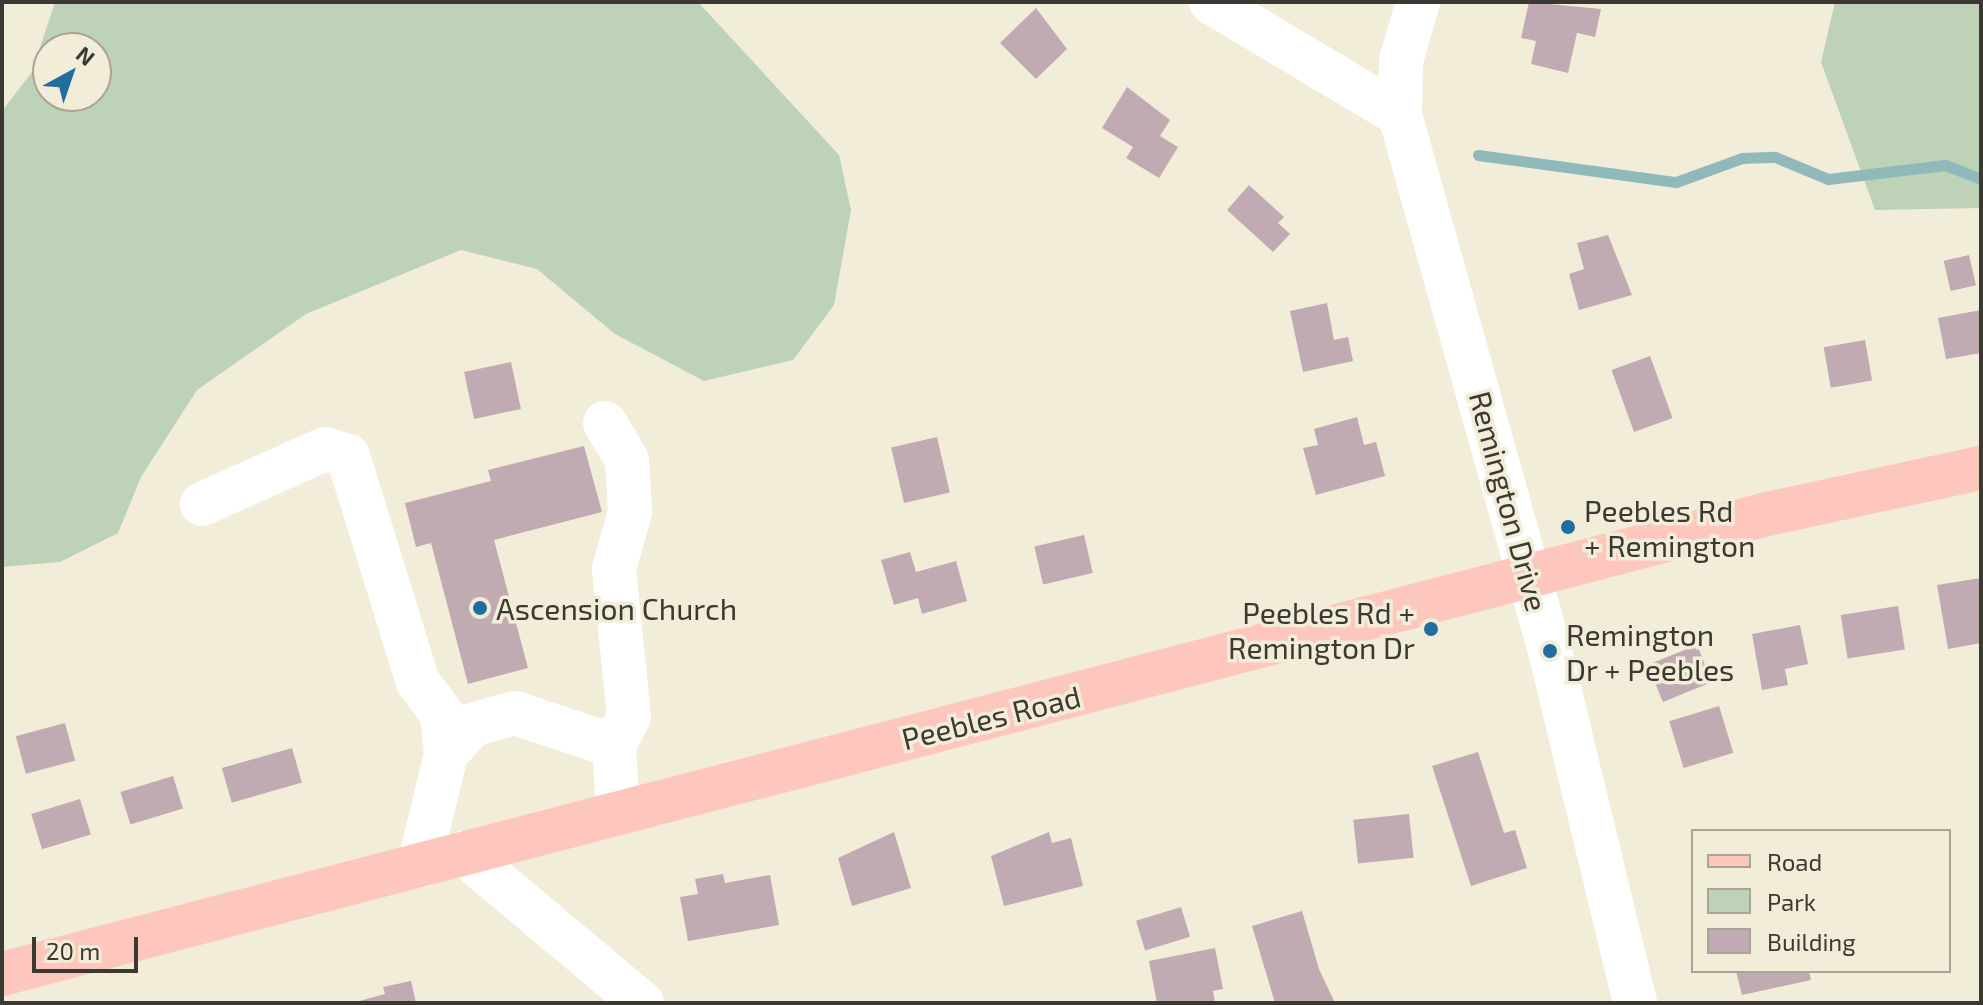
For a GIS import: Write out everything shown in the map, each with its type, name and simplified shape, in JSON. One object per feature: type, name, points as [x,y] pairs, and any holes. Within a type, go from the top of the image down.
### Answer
[{"type":"main road","name":"Peebles Road","points":[[2,974],[1530,579],[1763,515],[1981,468]]},
{"type":"street","points":[[1211,2],[1400,115]]},
{"type":"street","name":"Remington Drive","points":[[1418,2],[1401,61],[1400,115],[1530,579],[1635,1003]]},
{"type":"street","points":[[605,423],[627,460],[630,512],[614,596],[629,716],[614,746],[618,813]]},
{"type":"street","points":[[202,504],[325,449],[348,456],[418,682],[442,714],[446,754],[419,866]]},
{"type":"street","points":[[446,754],[472,725],[515,713],[614,746]]},
{"type":"street","points":[[463,853],[642,1003]]},
{"type":"green space","points":[[55,2],[698,2],[839,155],[851,210],[834,305],[793,360],[704,381],[615,334],[537,269],[461,250],[306,314],[197,390],[141,477],[118,533],[60,562],[2,567],[2,111],[32,72],[32,112],[112,112],[112,32],[45,32]]},
{"type":"green space","points":[[1835,2],[1981,2],[1981,208],[1875,210],[1821,62]]},
{"type":"building","points":[[1529,2],[1601,9],[1595,37],[1577,33],[1568,73],[1531,64],[1536,41],[1521,38]]},
{"type":"building","points":[[1036,8],[1067,49],[1036,79],[1000,43]]},
{"type":"building","points":[[1127,87],[1170,120],[1160,136],[1178,147],[1159,178],[1126,158],[1133,147],[1102,128]]},
{"type":"building","points":[[1249,185],[1284,217],[1278,223],[1290,234],[1273,252],[1227,210]]},
{"type":"building","points":[[1608,235],[1632,295],[1579,310],[1569,274],[1584,269],[1577,243]]},
{"type":"building","points":[[1969,255],[1976,285],[1951,291],[1944,261]]},
{"type":"building","points":[[1327,303],[1334,340],[1348,337],[1353,361],[1303,372],[1290,311]]},
{"type":"building","points":[[1981,310],[1981,353],[1946,359],[1938,318]]},
{"type":"building","points":[[1865,340],[1872,380],[1831,388],[1824,347]]},
{"type":"building","points":[[1650,356],[1673,418],[1634,432],[1611,370]]},
{"type":"building","points":[[511,362],[521,409],[474,419],[464,372]]},
{"type":"building","points":[[1357,417],[1364,445],[1376,442],[1385,476],[1316,495],[1303,448],[1318,445],[1314,429]]},
{"type":"building","points":[[937,437],[950,493],[904,503],[891,448]]},
{"type":"building","name":"Ascension Church","points":[[584,446],[602,512],[494,540],[528,668],[468,684],[431,543],[416,547],[405,503],[491,481],[488,470]]},
{"type":"building","points":[[1084,535],[1093,573],[1043,584],[1034,546]]},
{"type":"building","points":[[910,552],[916,572],[956,561],[967,601],[922,614],[918,598],[894,605],[881,560]]},
{"type":"building","points":[[1981,578],[1981,643],[1948,649],[1937,585]]},
{"type":"building","points":[[1898,606],[1905,649],[1848,659],[1841,615]]},
{"type":"building","points":[[1800,625],[1808,664],[1785,669],[1788,685],[1762,690],[1752,634]]},
{"type":"building","points":[[1697,645],[1712,682],[1663,702],[1648,665]]},
{"type":"building","points":[[1719,706],[1733,753],[1684,768],[1669,721]]},
{"type":"building","points":[[65,723],[75,761],[26,774],[16,736]]},
{"type":"building","points":[[292,748],[302,783],[232,803],[222,768]]},
{"type":"building","points":[[1478,752],[1504,833],[1515,830],[1527,868],[1471,886],[1432,766]]},
{"type":"building","points":[[173,776],[183,809],[130,825],[120,792]]},
{"type":"building","points":[[80,799],[91,834],[42,849],[31,814]]},
{"type":"building","points":[[1409,814],[1414,858],[1358,864],[1353,820]]},
{"type":"building","points":[[894,832],[911,888],[852,906],[838,858]]},
{"type":"building","points":[[1049,832],[1052,843],[1071,838],[1083,886],[1004,906],[991,856]]},
{"type":"building","points":[[723,874],[725,883],[770,875],[779,925],[688,941],[680,897],[698,894],[695,879]]},
{"type":"building","points":[[1181,907],[1190,937],[1145,950],[1136,921]]},
{"type":"building","points":[[1302,911],[1319,969],[1335,1003],[1275,1003],[1252,926]]},
{"type":"building","points":[[1215,948],[1223,989],[1213,991],[1215,1003],[1157,1003],[1149,961]]},
{"type":"building","points":[[1736,973],[1809,973],[1811,980],[1742,995]]},
{"type":"building","points":[[411,981],[416,1003],[352,1003],[385,994],[383,987]]},
{"type":"waterway","points":[[1478,155],[1676,182],[1742,158],[1775,157],[1828,179],[1945,165],[1981,179]]},
{"type":"place","name":"Peebles Rd + Remington","points":[[1568,527]]},
{"type":"place","name":"Ascension Church","points":[[480,608]]},
{"type":"place","name":"Peebles Rd + Remington Dr","points":[[1431,629]]},
{"type":"place","name":"Remington Dr + Peebles","points":[[1550,651]]}]
